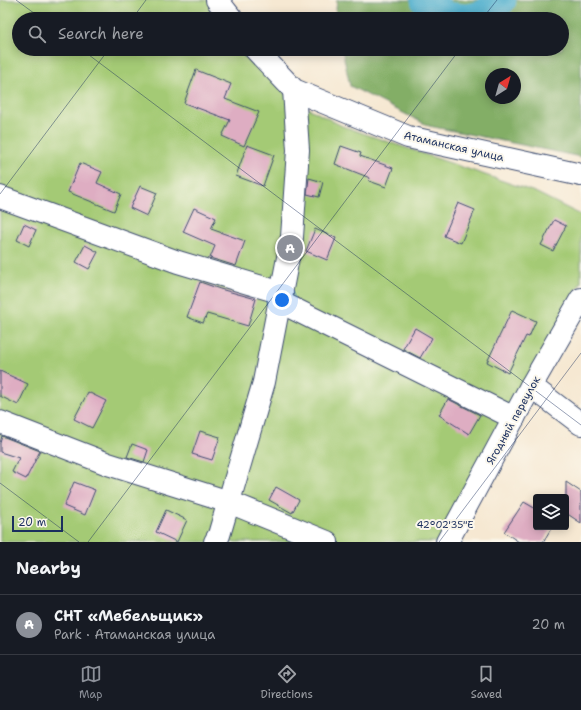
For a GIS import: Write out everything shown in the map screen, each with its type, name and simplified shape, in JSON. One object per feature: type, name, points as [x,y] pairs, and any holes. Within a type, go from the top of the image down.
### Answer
[{"type":"street","points":[[217,0],[226,12]]},
{"type":"street","name":"Атаманская улица","points":[[262,56],[294,90],[408,137],[581,175]]},
{"type":"street","points":[[216,542],[264,382],[292,237],[298,150],[294,90]]},
{"type":"street","points":[[0,197],[281,298],[514,418]]},
{"type":"street","name":"Ягодный переулок","points":[[446,542],[581,299]]},
{"type":"street","points":[[532,386],[581,424]]},
{"type":"street","points":[[0,422],[108,464],[229,502],[327,542]]},
{"type":"green space","points":[[0,0],[208,0],[217,12],[12,12],[12,56],[251,56],[289,98],[342,126],[535,192],[581,215],[581,282],[438,542],[0,542]]},
{"type":"green space","points":[[337,0],[581,0],[581,157],[429,126],[350,86],[344,56],[569,56],[569,12],[336,12]]},
{"type":"building","points":[[196,70],[231,84],[225,99],[259,112],[244,146],[222,136],[230,120],[184,103]]},
{"type":"building","points":[[247,145],[274,155],[263,186],[236,176]]},
{"type":"building","points":[[341,146],[361,153],[360,156],[393,168],[386,187],[369,181],[370,178],[335,164]]},
{"type":"building","points":[[80,163],[102,172],[97,183],[121,194],[114,211],[68,192]]},
{"type":"building","points":[[309,178],[323,182],[319,197],[307,194]]},
{"type":"building","points":[[140,186],[157,193],[147,216],[130,208]]},
{"type":"building","points":[[458,203],[475,210],[461,243],[444,236]]},
{"type":"building","points":[[194,208],[216,218],[211,229],[245,241],[236,266],[210,258],[215,246],[183,232]]},
{"type":"building","points":[[554,220],[566,226],[553,251],[541,245]]},
{"type":"building","points":[[24,224],[36,230],[29,246],[17,240]]},
{"type":"building","points":[[315,229],[336,238],[327,260],[306,251]]},
{"type":"building","points":[[85,245],[98,252],[89,269],[76,262]]},
{"type":"building","points":[[200,282],[256,299],[248,326],[207,314],[203,323],[187,317]]},
{"type":"building","points":[[512,310],[536,321],[529,337],[526,336],[508,373],[487,362]]},
{"type":"building","points":[[415,328],[432,338],[420,358],[403,349]]},
{"type":"building","points":[[0,371],[28,384],[18,405],[0,396]]},
{"type":"building","points":[[88,392],[106,401],[92,428],[74,419]]},
{"type":"building","points":[[448,399],[480,415],[469,434],[439,415]]},
{"type":"building","points":[[200,431],[220,437],[212,460],[192,454]]},
{"type":"building","points":[[2,436],[40,451],[26,479],[12,472],[19,458],[0,452]]},
{"type":"building","points":[[132,444],[148,450],[144,462],[127,457]]},
{"type":"building","points":[[74,482],[95,490],[85,515],[64,506]]},
{"type":"building","points":[[566,482],[581,492],[581,523],[569,515],[569,494],[566,494]]},
{"type":"building","points":[[276,487],[299,500],[292,513],[269,500]]},
{"type":"building","points":[[524,502],[533,507],[533,530],[550,530],[543,542],[519,542],[504,532]]},
{"type":"building","points":[[166,510],[187,520],[177,542],[156,532]]},
{"type":"waterway","points":[[426,0],[439,12]]},
{"type":"waterway","points":[[487,12],[501,0]]},
{"type":"place","name":"СНТ «Мебельщик»","points":[[290,248]]}]
